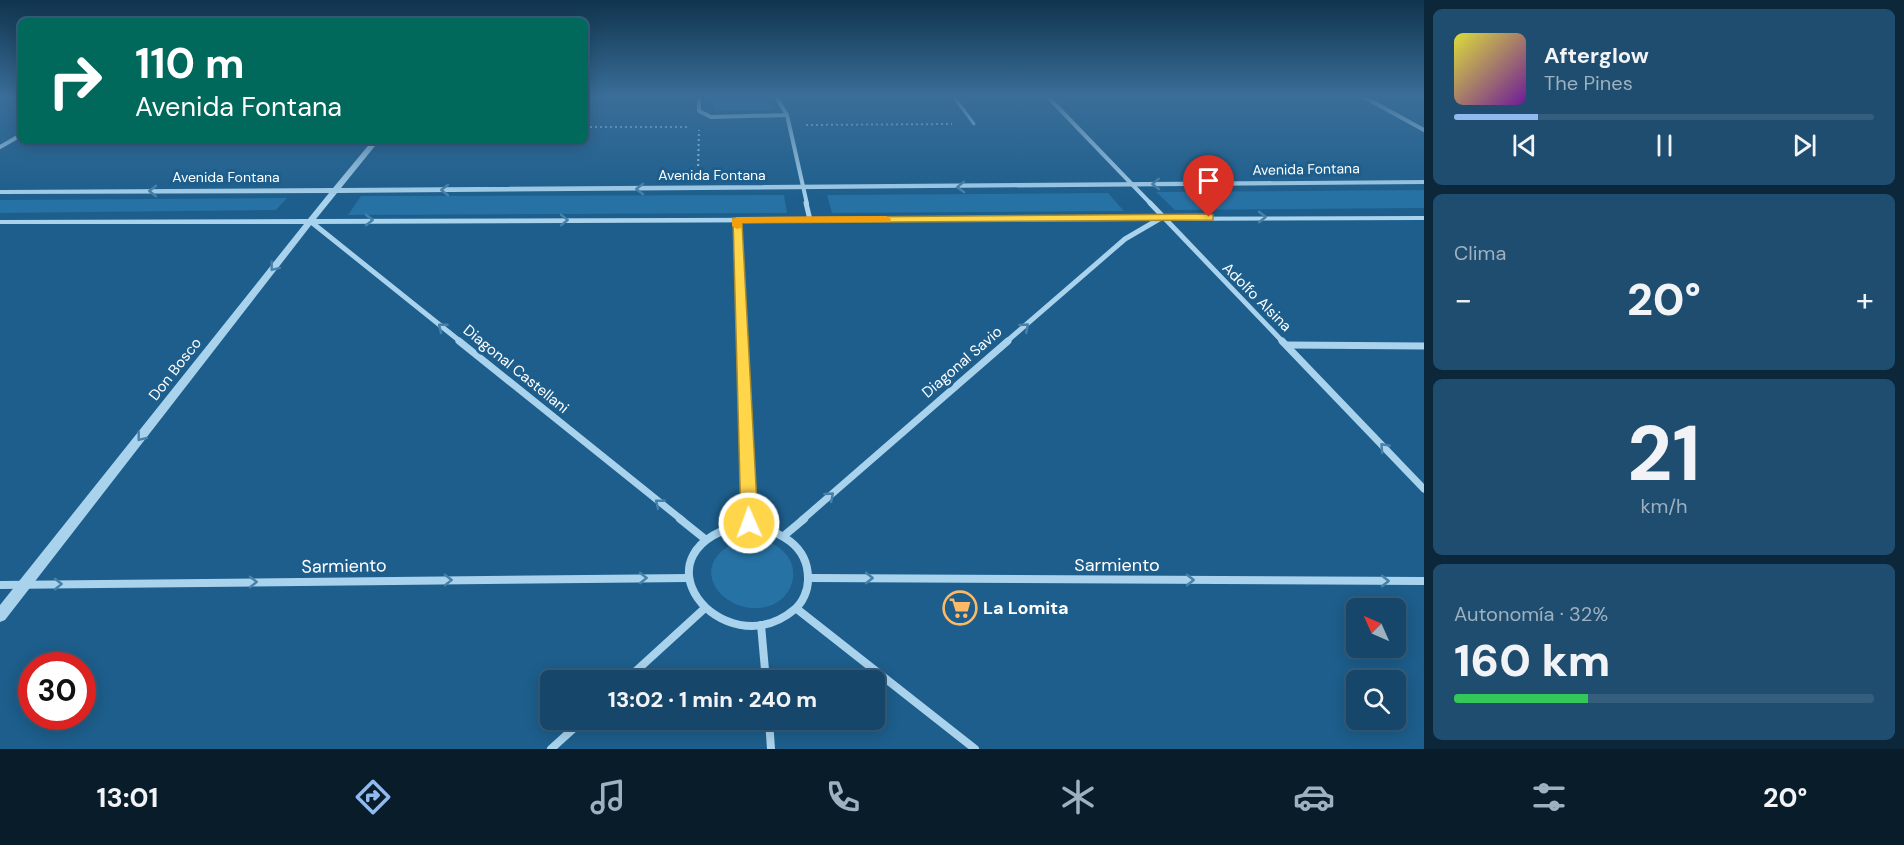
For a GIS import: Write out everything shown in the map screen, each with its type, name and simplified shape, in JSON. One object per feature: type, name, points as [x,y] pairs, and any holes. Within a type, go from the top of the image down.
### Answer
[{"type":"street","points":[[790,132],[810,220]]},
{"type":"street","name":"Adolfo Alsina","points":[[1081,132],[1424,489]]},
{"type":"street","points":[[0,147],[18,137]]},
{"type":"street","name":"Don Bosco","points":[[0,616],[310,220],[374,144]]},
{"type":"street","name":"Avenida Fontana","points":[[0,192],[802,189],[1424,182]]},
{"type":"street","name":"Diagonal Savio","points":[[786,534],[1125,239],[1161,217]]},
{"type":"street","points":[[0,222],[1424,218]]},
{"type":"street","name":"Diagonal Castellani","points":[[310,220],[705,539]]},
{"type":"street","points":[[737,220],[749,523]]},
{"type":"street","points":[[1288,345],[1424,346]]},
{"type":"street","points":[[749,523],[768,526],[786,534],[800,547],[808,562],[811,578],[807,594],[796,609],[781,619],[761,625],[741,625],[721,619],[705,608],[694,594],[689,578],[690,560],[699,545],[712,533],[730,525],[749,523]]},
{"type":"street","name":"Sarmiento","points":[[0,585],[689,578]]},
{"type":"street","name":"Sarmiento","points":[[811,578],[1424,582]]},
{"type":"street","points":[[637,670],[705,608]]},
{"type":"street","points":[[796,609],[975,749]]},
{"type":"street","points":[[761,625],[765,670]]},
{"type":"street","points":[[551,749],[572,730]]},
{"type":"street","points":[[770,730],[771,749]]},
{"type":"path","points":[[698,189],[699,132]]},
{"type":"shaded area","points":[[1424,190],[1424,208],[1175,210],[1156,192]]},
{"type":"shaded area","points":[[1108,193],[1124,211],[832,213],[827,195]]},
{"type":"shaded area","points":[[784,195],[787,213],[348,215],[361,196]]},
{"type":"shaded area","points":[[287,198],[276,210],[0,213],[0,200]]},
{"type":"shaded area","points":[[751,538],[772,544],[786,554],[792,567],[792,581],[787,594],[776,603],[760,608],[741,606],[730,601],[718,591],[712,578],[711,569],[718,554],[733,544]]},
{"type":"slow traffic","points":[[737,226],[737,220],[886,219]]},
{"type":"place","name":"La Lomita","points":[[960,608]]},
{"type":"route","points":[[749,523],[737,220],[1209,217]]}]
